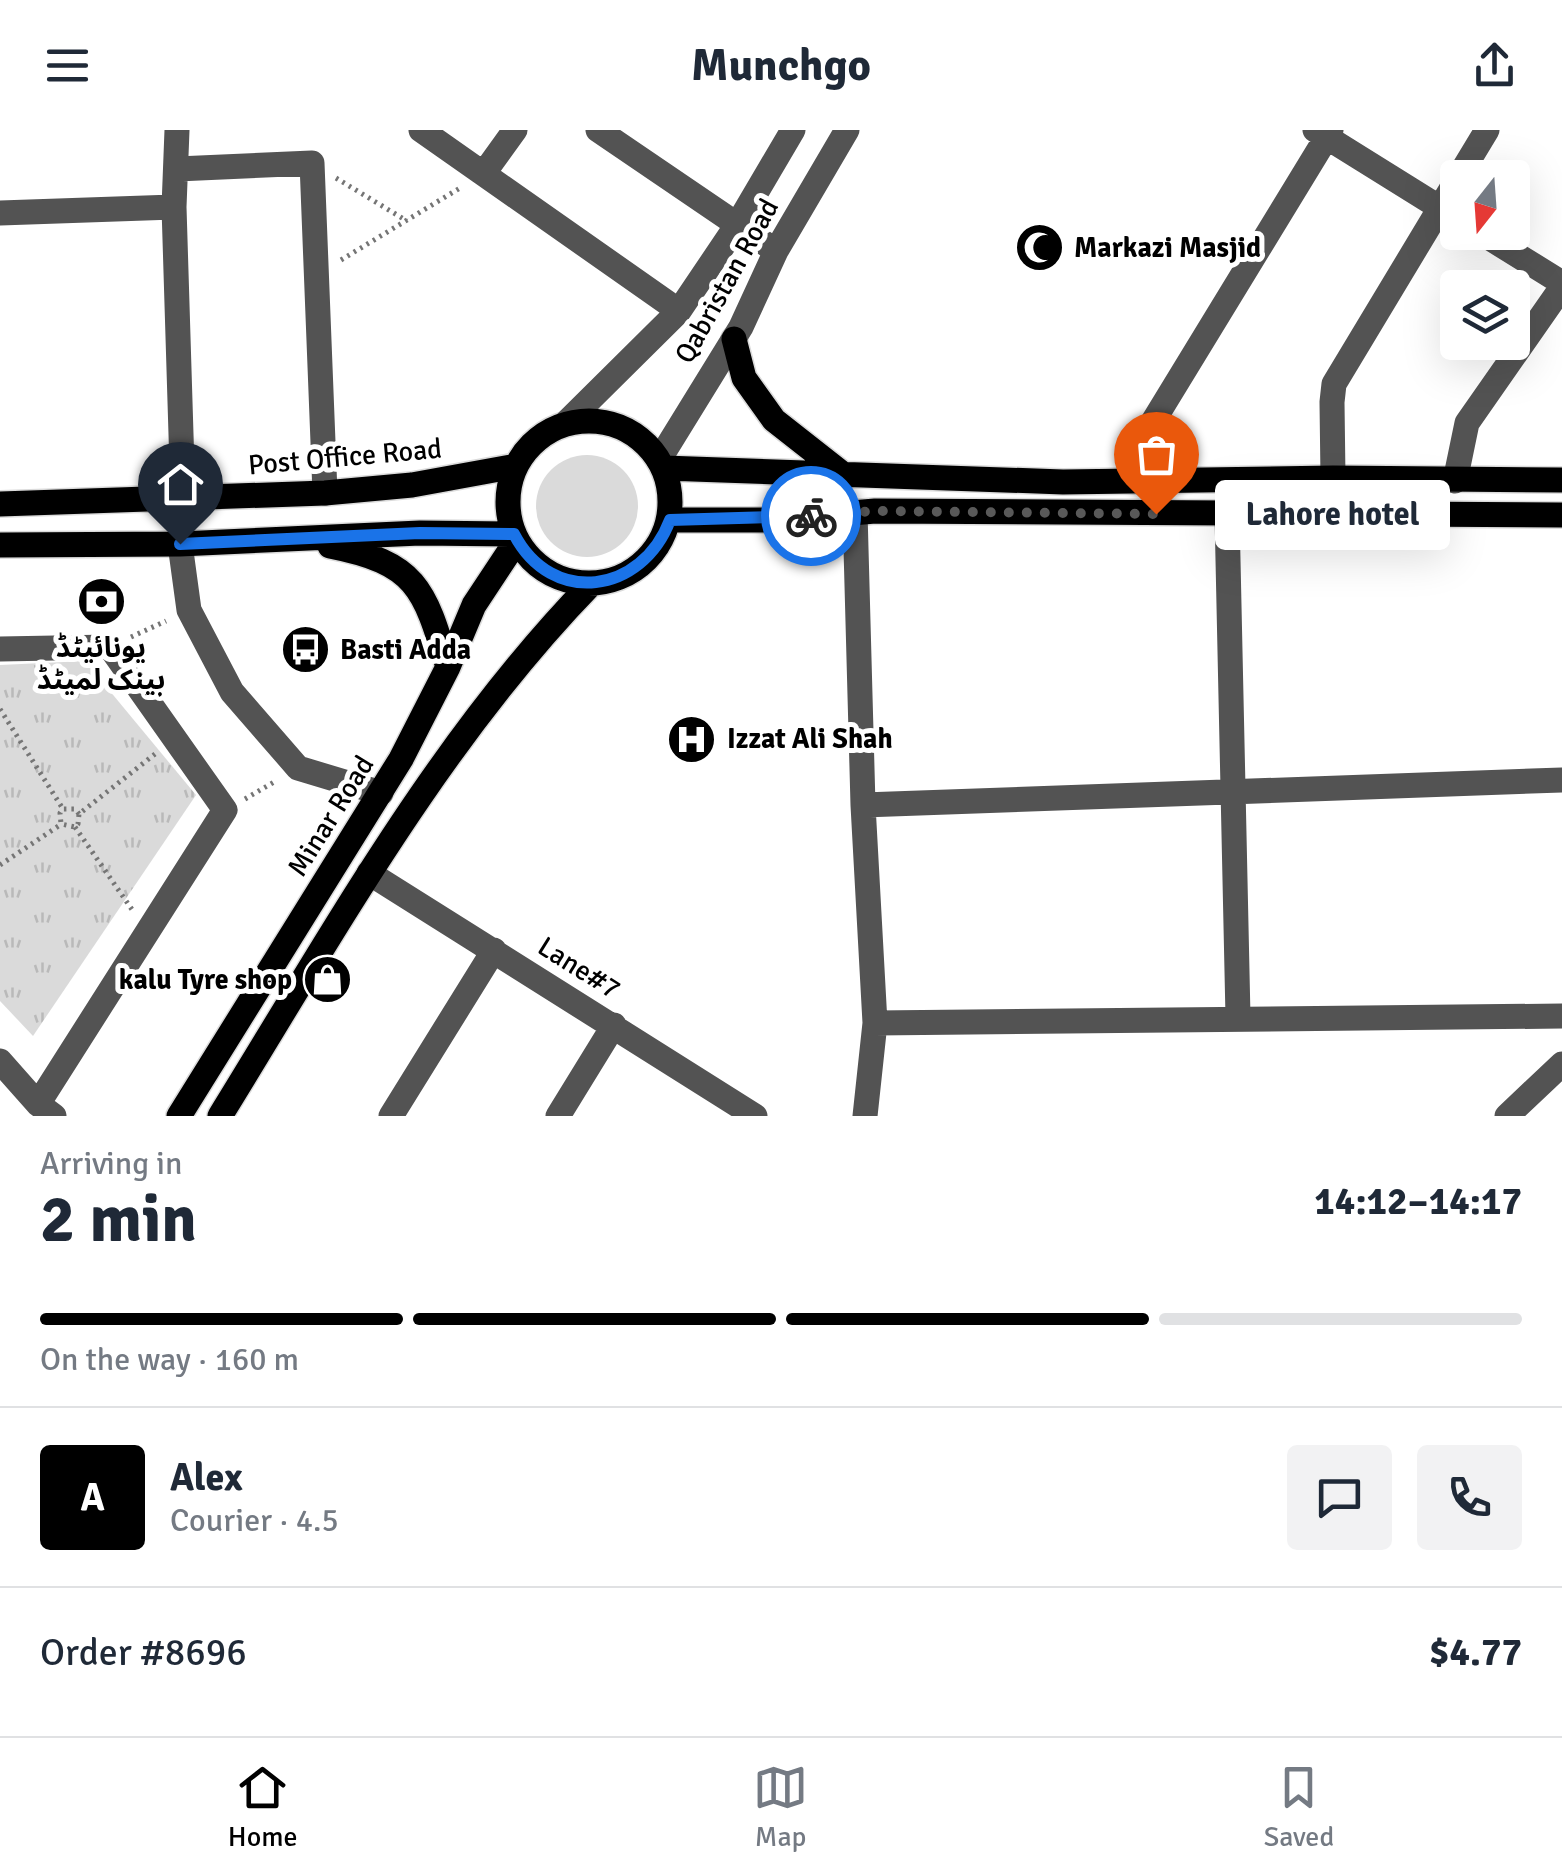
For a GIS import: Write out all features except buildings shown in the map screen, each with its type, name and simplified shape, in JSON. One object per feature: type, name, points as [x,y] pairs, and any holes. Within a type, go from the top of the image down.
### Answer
[{"type":"main road","points":[[734,339],[744,378],[774,420],[844,474]]},
{"type":"main road","points":[[602,421],[635,434],[662,464],[672,498],[670,520],[662,541],[632,572],[591,584],[553,576],[537,565],[515,537],[507,499],[516,466],[536,439],[566,424],[602,421]]},
{"type":"main road","points":[[662,464],[1063,482],[1562,480]]},
{"type":"main road","name":"Post Office Road","points":[[0,504],[325,493],[412,485],[516,466]]},
{"type":"main road","points":[[670,520],[769,520],[855,512],[1562,516]]},
{"type":"main road","points":[[0,545],[180,544],[420,533],[515,537]]},
{"type":"main road","name":"Minar Road","points":[[179,1116],[401,759],[448,667],[474,605],[515,537]]},
{"type":"main road","points":[[300,540],[386,562],[412,581],[429,605],[448,667]]},
{"type":"main road","points":[[220,1116],[369,873],[432,779],[544,633],[591,584]]},
{"type":"main road","points":[[401,759],[432,779]]},
{"type":"street","points":[[176,130],[178,169],[174,207],[184,500]]},
{"type":"street","points":[[420,130],[679,311]]},
{"type":"street","points":[[484,173],[515,130]]},
{"type":"street","points":[[598,130],[624,138],[776,251]]},
{"type":"street","name":"Qabristan Road","points":[[566,424],[679,311],[794,130]]},
{"type":"street","name":"Qabristan Road","points":[[662,464],[734,339],[776,251],[847,130]]},
{"type":"street","points":[[1469,160],[1487,130]]},
{"type":"street","points":[[1138,481],[1144,438],[1324,132],[1440,208]]},
{"type":"street","points":[[178,169],[312,163],[325,493]]},
{"type":"street","points":[[0,212],[174,207]]},
{"type":"street","points":[[1333,478],[1334,384],[1440,225]]},
{"type":"street","points":[[1455,480],[1467,423],[1562,285],[1508,250]]},
{"type":"street","points":[[855,512],[875,1022],[865,1116]]},
{"type":"street","points":[[1227,514],[1238,1017]]},
{"type":"street","points":[[180,544],[189,610],[232,692],[298,768],[381,793]]},
{"type":"street","points":[[0,649],[110,647],[225,810],[46,1110],[0,1061]]},
{"type":"street","points":[[864,806],[1562,780]]},
{"type":"street","name":"Lane#7","points":[[369,873],[756,1116]]},
{"type":"street","points":[[391,1116],[494,950]]},
{"type":"street","points":[[875,1022],[1562,1016]]},
{"type":"street","points":[[558,1116],[614,1025]]},
{"type":"street","points":[[1507,1116],[1560,1069]]},
{"type":"path","points":[[312,163],[407,220]]},
{"type":"path","points":[[315,276],[484,173]]},
{"type":"path","points":[[110,647],[189,610]]},
{"type":"path","points":[[0,709],[64,809]]},
{"type":"path","points":[[79,814],[175,738]]},
{"type":"path","points":[[225,810],[298,768]]},
{"type":"path","points":[[64,809],[75,809],[79,814],[74,827]]},
{"type":"path","points":[[61,824],[59,818],[64,809]]},
{"type":"path","points":[[0,865],[61,824],[74,827],[148,934]]},
{"type":"green space","points":[[587,455],[607,459],[623,470],[634,486],[638,506],[634,526],[623,542],[607,553],[587,557],[567,553],[551,542],[540,526],[536,506],[540,486],[551,470],[567,459]]},
{"type":"green space","points":[[85,661],[196,795],[33,1036],[0,1001],[0,665]]},
{"type":"way so far","points":[[811,516],[875,511],[1156,514]]},
{"type":"place","name":"Markazi Masjid","points":[[1039,248]]},
{"type":"place","name":"Lahore hotel","points":[[1156,514]]},
{"type":"place","name":"یونائیٹڈ بینک لمیٹڈ","points":[[101,601]]},
{"type":"place","name":"Basti Adda","points":[[305,650]]},
{"type":"place","name":"Izzat Ali Shah","points":[[692,739]]},
{"type":"place","name":"kalu Tyre shop","points":[[327,980]]},
{"type":"route","points":[[180,544],[420,533],[514,534],[537,565],[553,576],[591,584],[632,572],[662,541],[670,520],[811,516]]}]
